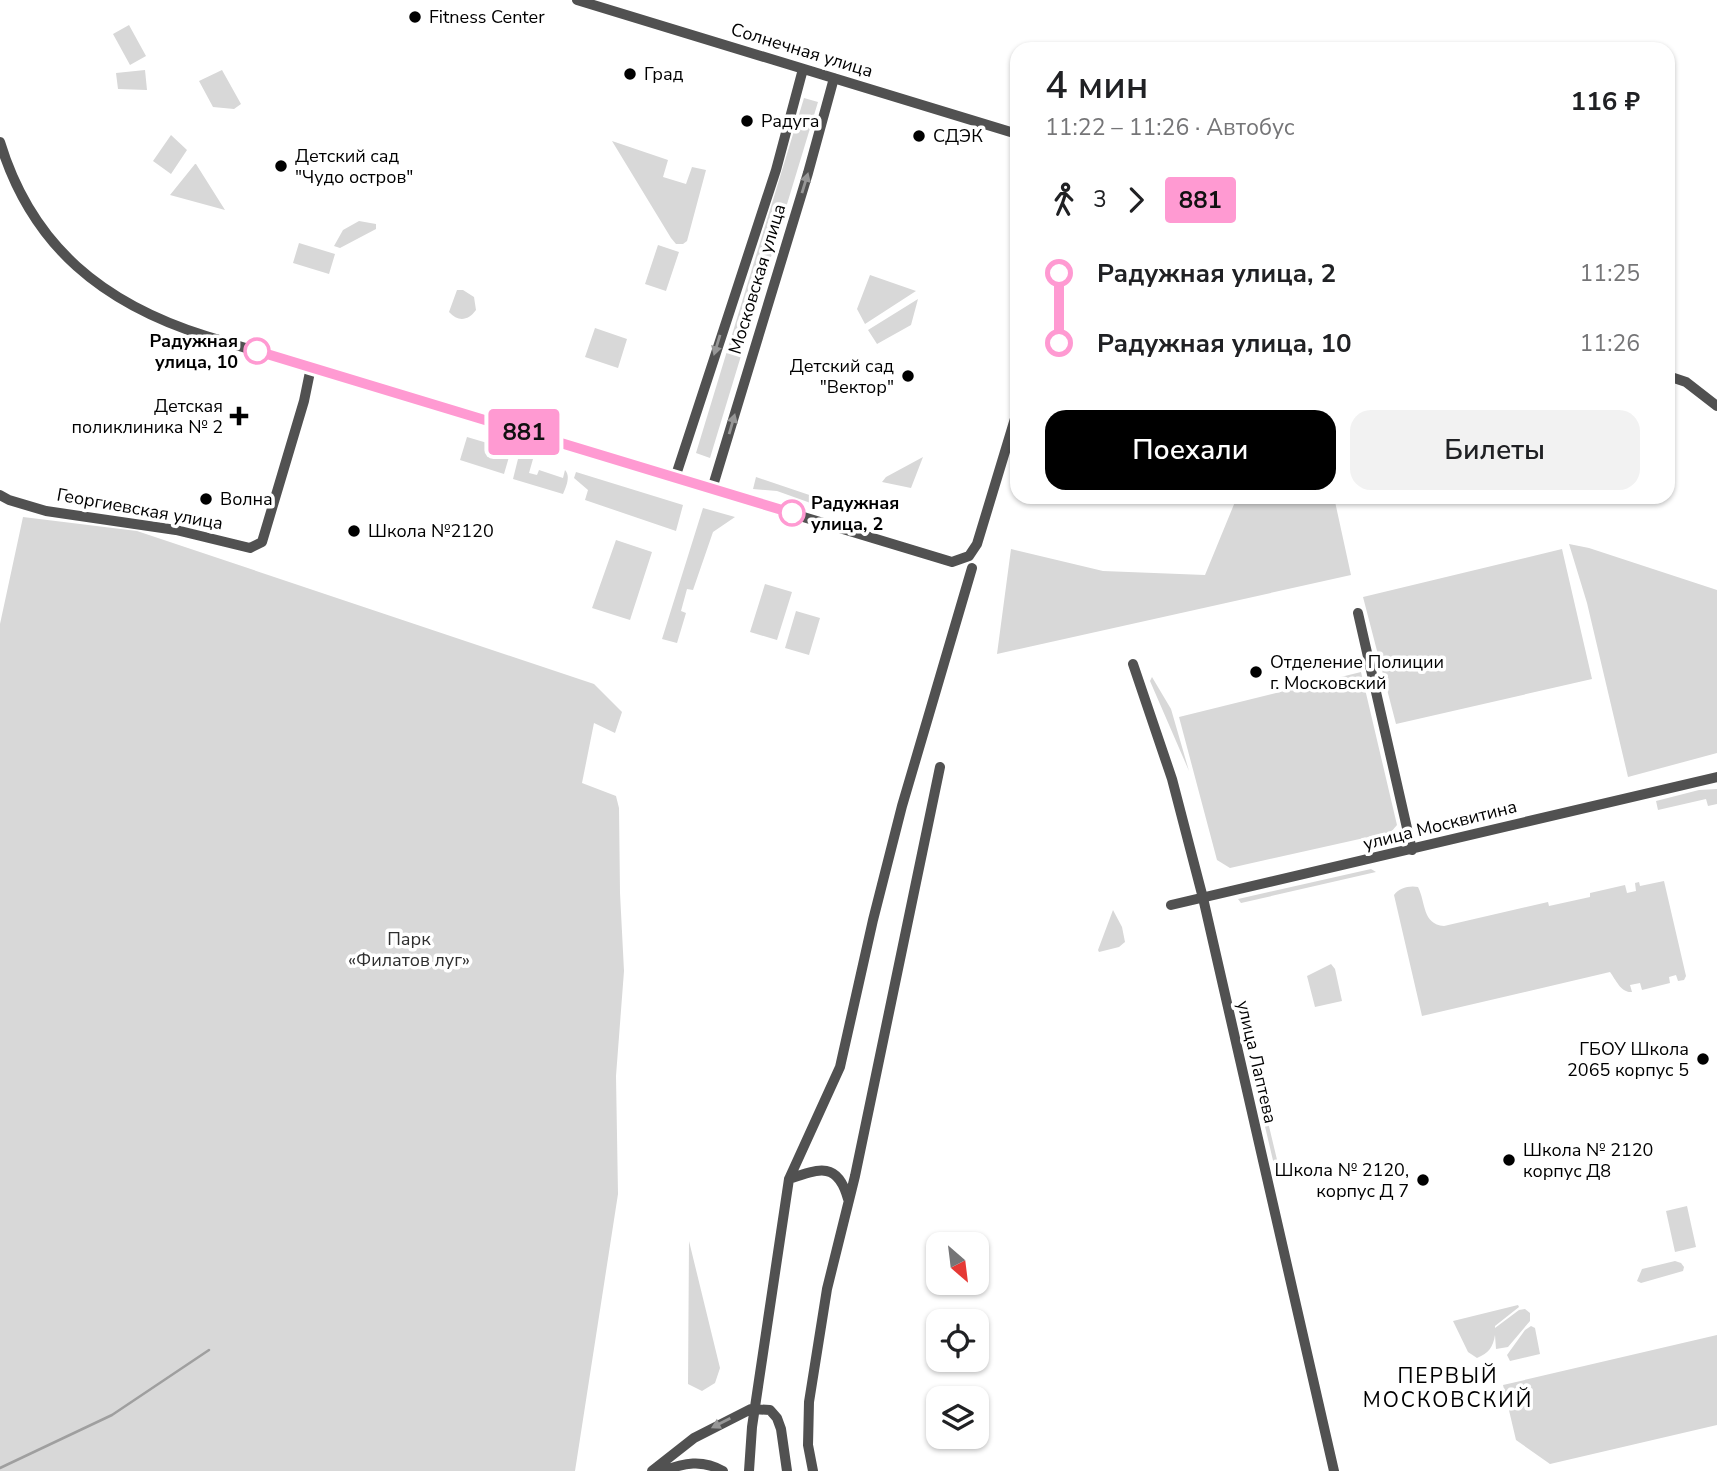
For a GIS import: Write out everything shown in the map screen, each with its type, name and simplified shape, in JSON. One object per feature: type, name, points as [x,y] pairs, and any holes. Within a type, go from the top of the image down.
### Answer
[{"type":"street","name":"Солнечная улица","points":[[577,0],[1010,132]]},
{"type":"street","name":"Московская улица","points":[[675,478],[776,170],[803,69]]},
{"type":"street","name":"Московская улица","points":[[712,489],[808,173],[834,78]]},
{"type":"street","points":[[0,142],[18,190],[37,221],[62,252],[99,285],[127,304],[165,322],[945,560],[952,562],[963,559],[974,551],[1010,435]]},
{"type":"street","name":"Георгиевская улица","points":[[0,495],[46,511],[176,530],[250,548],[262,542],[304,401],[311,367]]},
{"type":"street","points":[[1675,378],[1686,382],[1717,406]]},
{"type":"street","points":[[749,1471],[752,1427],[789,1179],[840,1068],[902,806],[972,568]]},
{"type":"street","points":[[1358,613],[1412,850]]},
{"type":"street","name":"улица Лаптева","points":[[1133,664],[1172,779],[1203,898],[1334,1471]]},
{"type":"street","points":[[813,1471],[808,1446],[809,1402],[827,1289],[849,1201],[940,767]]},
{"type":"street","name":"улица Москвитина","points":[[1171,905],[1717,776]]},
{"type":"street","points":[[789,1179],[823,1170],[836,1174],[844,1183],[849,1201]]},
{"type":"street","points":[[652,1471],[694,1438],[751,1409],[761,1408],[771,1410],[777,1418],[787,1471]]},
{"type":"street","points":[[663,1471],[688,1462],[711,1464],[723,1471]]},
{"type":"green space","points":[[129,25],[146,56],[130,65],[113,34]]},
{"type":"green space","points":[[145,70],[147,90],[118,89],[116,73]]},
{"type":"green space","points":[[222,70],[241,104],[234,109],[213,107],[199,81]]},
{"type":"green space","points":[[804,98],[818,102],[710,458],[696,453]]},
{"type":"green space","points":[[171,135],[187,150],[171,174],[153,161]]},
{"type":"green space","points":[[612,141],[668,160],[663,177],[686,184],[692,167],[706,170],[687,241],[683,244],[676,244],[671,238]]},
{"type":"green space","points":[[196,164],[225,210],[170,195]]},
{"type":"green space","points":[[359,221],[376,224],[376,229],[340,248],[334,246],[343,230]]},
{"type":"green space","points":[[299,243],[335,254],[329,274],[293,263]]},
{"type":"green space","points":[[658,245],[679,252],[666,291],[645,284]]},
{"type":"green space","points":[[870,275],[916,291],[865,324],[857,309]]},
{"type":"green space","points":[[457,290],[463,290],[474,297],[476,310],[466,318],[459,319],[449,312]]},
{"type":"green space","points":[[918,299],[911,325],[877,344],[868,330]]},
{"type":"green space","points":[[595,328],[627,339],[618,368],[585,357]]},
{"type":"green space","points":[[467,437],[511,450],[504,474],[460,460]]},
{"type":"green space","points":[[519,455],[533,459],[529,473],[537,475],[539,470],[563,478],[565,470],[568,478],[563,494],[513,479]]},
{"type":"green space","points":[[923,457],[911,488],[882,482],[886,477]]},
{"type":"green space","points":[[576,472],[683,505],[676,531],[585,500],[588,490],[574,478]]},
{"type":"green space","points":[[756,477],[836,504],[834,514],[777,491],[753,489]]},
{"type":"green space","points":[[1234,504],[1336,504],[1351,575],[997,654],[1011,549],[1103,571],[1205,575]]},
{"type":"green space","points":[[703,508],[735,517],[713,532],[693,590],[687,589],[681,611],[686,613],[677,643],[662,639]]},
{"type":"green space","name":"Парк «Филатов луг»","points":[[23,517],[137,531],[594,684],[622,712],[615,733],[594,723],[582,783],[616,796],[619,808],[624,971],[616,1076],[618,1194],[575,1471],[0,1471],[0,624]]},
{"type":"green space","points":[[616,540],[652,552],[630,620],[592,608]]},
{"type":"green space","points":[[1569,544],[1589,548],[1717,590],[1717,753],[1628,777],[1587,603]]},
{"type":"green space","points":[[1562,549],[1592,679],[1396,724],[1363,597]]},
{"type":"green space","points":[[765,584],[792,592],[777,640],[750,632]]},
{"type":"green space","points":[[796,611],[820,618],[809,655],[785,648]]},
{"type":"green space","points":[[1361,672],[1397,825],[1391,832],[1230,868],[1217,860],[1179,717]]},
{"type":"green space","points":[[1152,677],[1171,709],[1189,771],[1150,681]]},
{"type":"green space","points":[[1717,789],[1717,804],[1708,806],[1706,799],[1658,810],[1656,801],[1699,790]]},
{"type":"green space","points":[[1371,869],[1376,872],[1241,903],[1238,899]]},
{"type":"green space","points":[[1664,881],[1686,976],[1684,980],[1678,981],[1676,975],[1669,977],[1670,983],[1642,990],[1640,983],[1630,985],[1632,992],[1628,992],[1610,972],[1422,1016],[1394,895],[1401,889],[1418,887],[1428,917],[1444,926],[1548,902],[1549,906],[1590,897],[1590,893],[1625,885],[1627,893],[1636,891],[1635,883],[1639,882],[1640,886]]},
{"type":"green space","points":[[1113,910],[1122,927],[1125,942],[1119,947],[1099,952],[1098,950]]},
{"type":"green space","points":[[1331,964],[1335,969],[1342,1001],[1315,1007],[1307,976]]},
{"type":"green space","points":[[1247,1050],[1251,1051],[1279,1168],[1275,1169]]},
{"type":"green space","points":[[1687,1206],[1696,1247],[1675,1252],[1666,1211]]},
{"type":"green space","points":[[689,1241],[720,1368],[715,1383],[702,1391],[688,1384]]},
{"type":"green space","points":[[1675,1261],[1681,1263],[1683,1271],[1641,1283],[1637,1281],[1642,1269]]},
{"type":"green space","points":[[1518,1305],[1519,1307],[1495,1326],[1519,1310],[1525,1309],[1530,1313],[1530,1321],[1508,1347],[1496,1349],[1495,1335],[1492,1346],[1485,1354],[1477,1358],[1468,1352],[1453,1321]]},
{"type":"green space","points":[[1531,1326],[1535,1328],[1540,1354],[1510,1361],[1507,1355]]},
{"type":"green space","points":[[1717,1335],[1717,1425],[1550,1464],[1516,1440],[1503,1385]]},
{"type":"waterway","points":[[0,1468],[112,1415],[209,1350]]},
{"type":"bus line","name":"881","points":[[257,351],[792,513]]},
{"type":"place","name":"Fitness Center","points":[[415,17]]},
{"type":"place","name":"Град","points":[[630,74]]},
{"type":"place","name":"Радуга","points":[[747,121]]},
{"type":"place","name":"СДЭК","points":[[919,136]]},
{"type":"place","name":"Детский сад \"Чудо остров\"","points":[[281,166]]},
{"type":"place","name":"Радужная улица, 10","points":[[257,351]]},
{"type":"place","name":"Детский сад \"Вектор\"","points":[[908,376]]},
{"type":"place","name":"Детская поликлиника № 2","points":[[239,416]]},
{"type":"place","name":"Волна","points":[[206,499]]},
{"type":"place","name":"Радужная улица, 2","points":[[792,513]]},
{"type":"place","name":"Школа №2120","points":[[354,531]]},
{"type":"place","name":"Отделение Полиции г. Московский","points":[[1256,672]]},
{"type":"place","name":"ГБОУ Школа 2065 корпус 5","points":[[1703,1059]]},
{"type":"place","name":"Школа № 2120 корпус Д8","points":[[1509,1160]]},
{"type":"place","name":"Школа № 2120, корпус Д 7","points":[[1423,1180]]},
{"type":"district","name":"ПЕРВЫЙ МОСКОВСКИЙ","points":[[1448,1388]]}]
